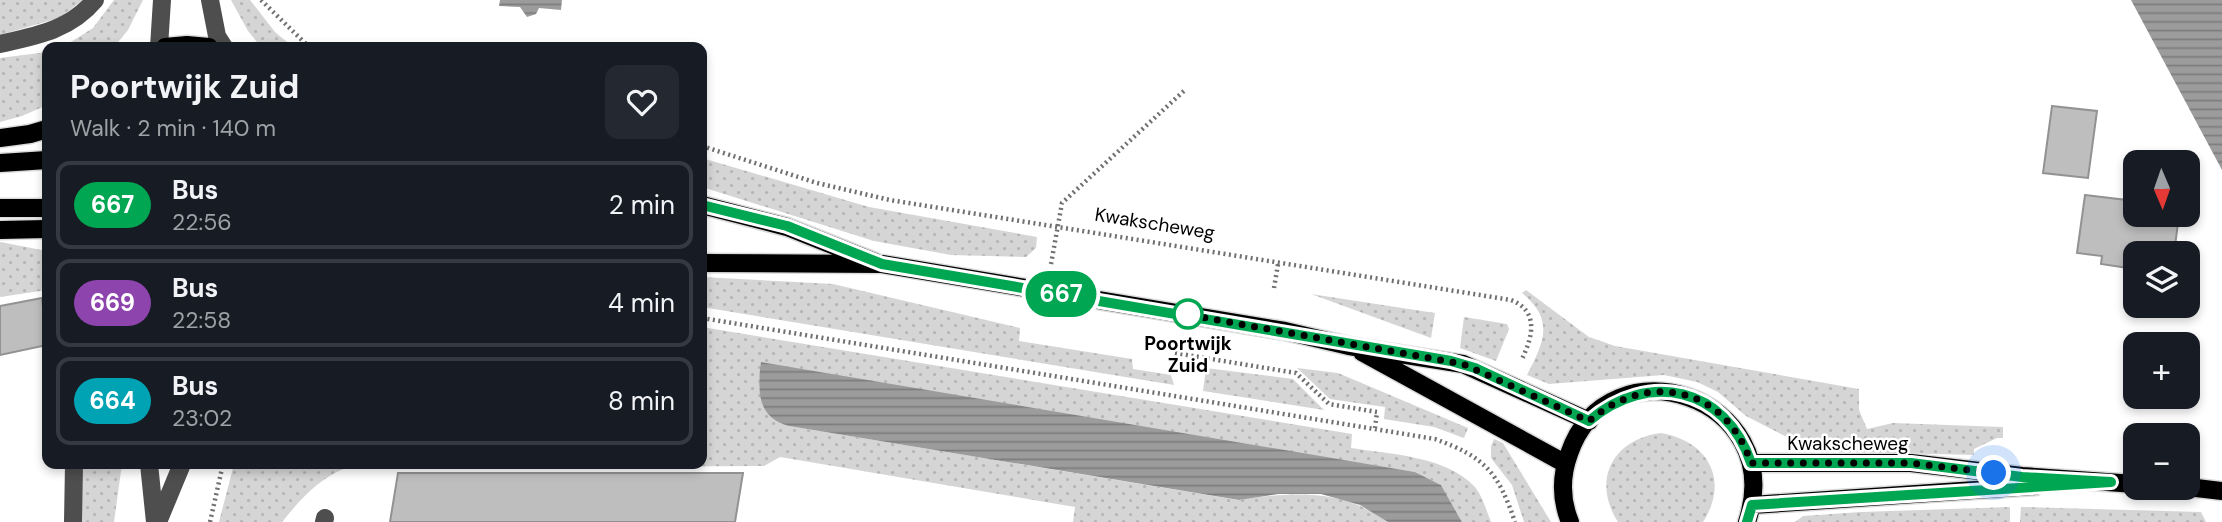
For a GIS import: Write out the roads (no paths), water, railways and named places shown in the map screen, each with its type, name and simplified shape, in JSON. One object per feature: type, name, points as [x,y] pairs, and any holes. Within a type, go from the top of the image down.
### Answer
[{"type":"main road","points":[[0,138],[42,130]]},
{"type":"main road","points":[[0,163],[42,160]]},
{"type":"main road","points":[[707,206],[787,226],[882,264]]},
{"type":"main road","points":[[0,208],[42,208]]},
{"type":"main road","points":[[0,229],[42,229]]},
{"type":"main road","points":[[707,263],[882,264],[1295,333],[1349,346],[1451,361],[1511,384],[1589,421]]},
{"type":"main road","points":[[1349,346],[1566,464]]},
{"type":"main road","points":[[1570,522],[1564,498],[1566,464],[1571,448],[1589,421],[1616,401],[1649,391],[1683,394],[1699,400],[1726,419],[1746,447],[1751,463],[1750,514]]},
{"type":"main road","name":"Kwakscheweg","points":[[1751,463],[1911,463],[2022,477],[2123,483]]},
{"type":"main road","name":"Kwakscheweg","points":[[1750,514],[2111,482]]},
{"type":"main road","points":[[2200,488],[2222,491]]},
{"type":"street","points":[[0,44],[58,29],[78,17],[95,0]]},
{"type":"street","points":[[159,42],[162,0]]},
{"type":"street","points":[[211,0],[217,36],[221,42]]},
{"type":"street","points":[[73,522],[74,469]]},
{"type":"street","points":[[150,469],[157,522]]},
{"type":"street","points":[[157,522],[180,469]]},
{"type":"place","name":"Poortwijk Zuid","points":[[1188,314]]}]
